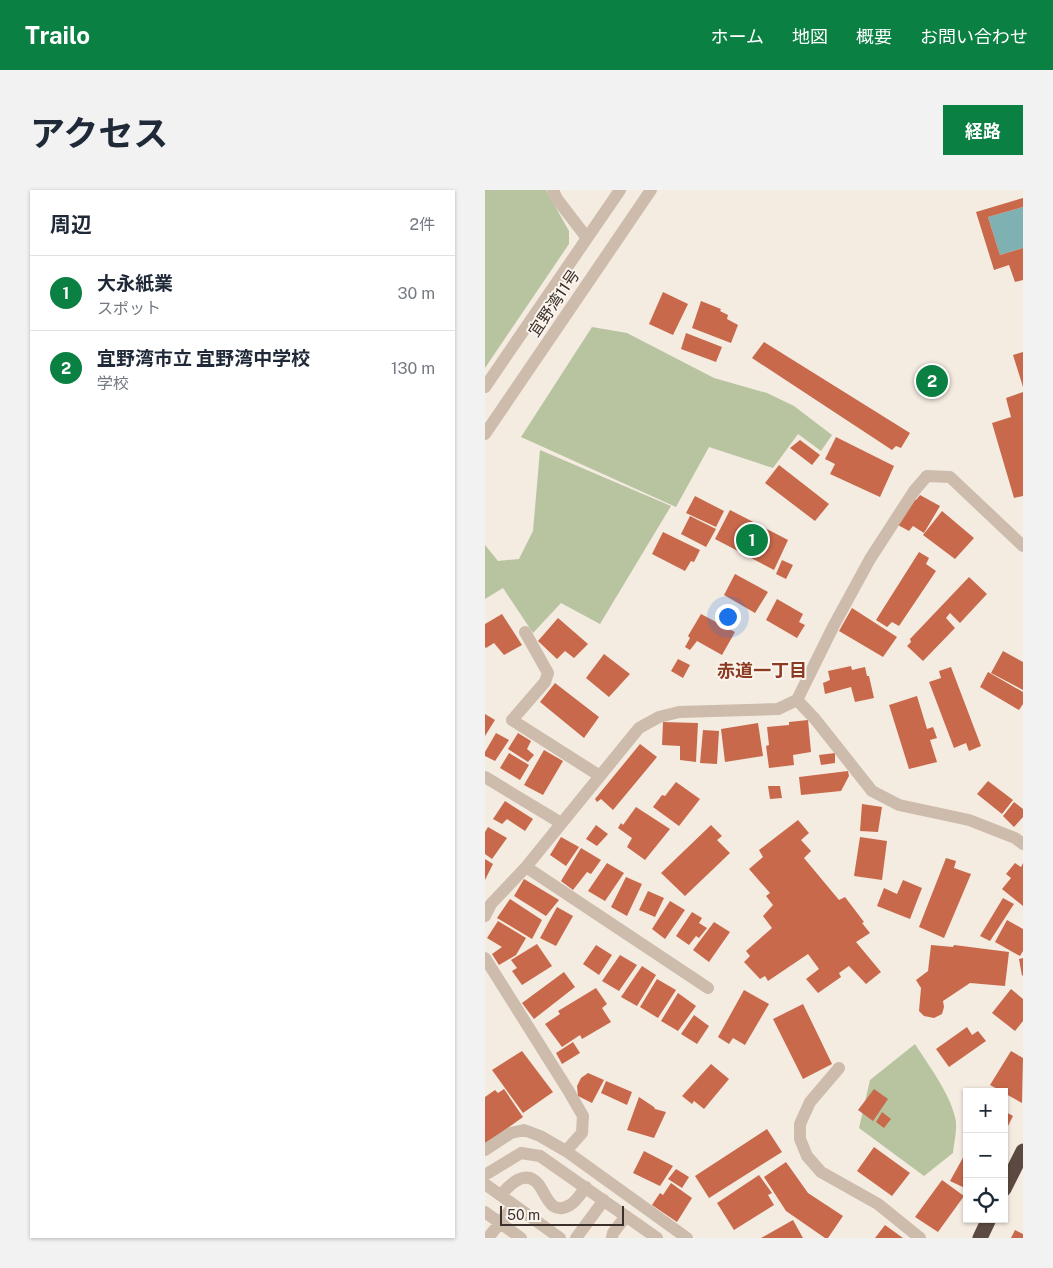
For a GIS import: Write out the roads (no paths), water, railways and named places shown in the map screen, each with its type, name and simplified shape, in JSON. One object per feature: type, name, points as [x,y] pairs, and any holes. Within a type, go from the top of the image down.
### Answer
[{"type":"highway","points":[[1008,1181],[1023,1151]]},
{"type":"highway","points":[[980,1238],[987,1223]]},
{"type":"street","points":[[553,190],[557,199],[587,238]]},
{"type":"street","points":[[485,387],[620,190]]},
{"type":"street","name":"宜野湾11号","points":[[485,434],[651,190]]},
{"type":"street","points":[[485,916],[491,904],[526,867],[639,728],[659,716],[679,712],[778,709],[797,700],[833,625],[870,559],[914,491],[927,476],[950,477],[1023,546]]},
{"type":"street","points":[[525,632],[548,673],[545,682],[512,720],[600,776]]},
{"type":"street","points":[[797,700],[815,719],[871,791],[899,805],[969,820],[1015,838],[1023,844]]},
{"type":"street","points":[[485,777],[561,823]]},
{"type":"street","points":[[526,867],[708,988]]},
{"type":"street","points":[[485,958],[583,1116],[582,1133],[565,1151]]},
{"type":"street","points":[[839,1068],[810,1102],[800,1124],[800,1139],[807,1156],[821,1172],[879,1204],[920,1238]]},
{"type":"street","points":[[485,1150],[511,1133],[523,1130],[540,1136],[565,1151],[687,1238]]},
{"type":"street","points":[[485,1175],[521,1153],[540,1156],[657,1238]]},
{"type":"street","points":[[501,1195],[517,1179],[529,1178],[538,1184],[551,1206],[561,1208],[571,1205],[586,1188]]},
{"type":"street","points":[[485,1184],[560,1238]]},
{"type":"street","points":[[577,1238],[604,1200]]},
{"type":"street","points":[[487,1238],[513,1205]]},
{"type":"street","points":[[485,1212],[521,1238]]},
{"type":"street","points":[[613,1238],[613,1233],[626,1216]]},
{"type":"water","points":[[1023,207],[1023,248],[1000,255],[988,217]]},
{"type":"place","name":"宜野湾市立 宜野湾中学校","points":[[932,381]]},
{"type":"place","name":"大永紙業","points":[[752,540]]},
{"type":"district","name":"赤道一丁目","points":[[762,670]]}]
